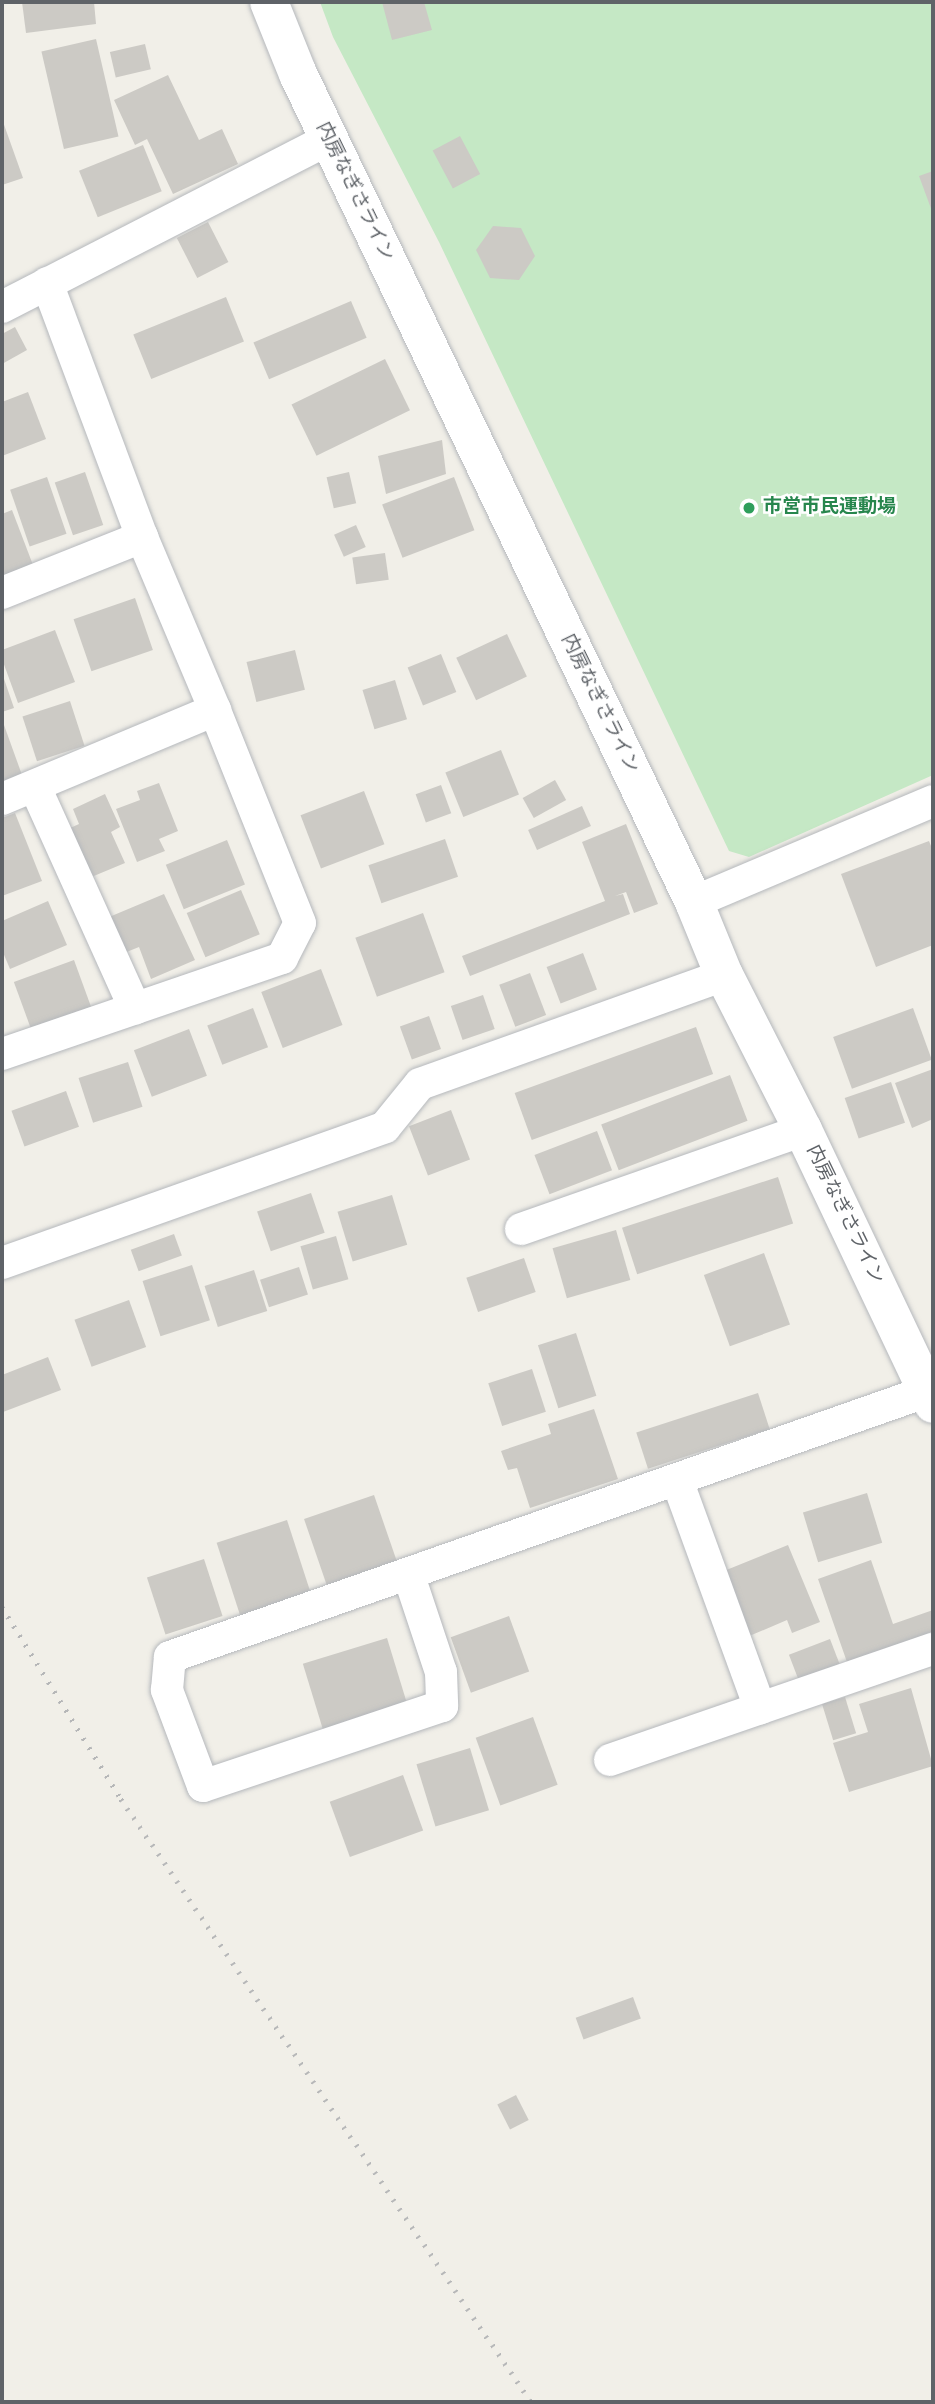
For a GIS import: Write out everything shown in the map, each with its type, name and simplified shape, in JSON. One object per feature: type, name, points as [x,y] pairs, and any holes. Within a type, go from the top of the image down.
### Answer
[{"type":"street","name":"内房なぎさライン","points":[[269,2],[298,74],[694,902],[724,975],[803,1130],[931,1398]]},
{"type":"street","points":[[2,307],[329,139]]},
{"type":"street","points":[[2,1054],[282,958],[300,923],[142,537],[47,283]]},
{"type":"street","points":[[2,593],[142,537]]},
{"type":"street","points":[[2,799],[215,710]]},
{"type":"street","points":[[35,787],[135,1008]]},
{"type":"street","points":[[694,902],[932,805]]},
{"type":"street","points":[[2,1263],[385,1127],[420,1084],[724,975]]},
{"type":"street","points":[[521,1229],[803,1130]]},
{"type":"street","points":[[409,1576],[441,1672],[442,1706],[203,1786],[167,1690],[170,1657],[409,1576],[677,1480],[931,1398]]},
{"type":"street","points":[[677,1480],[760,1708]]},
{"type":"street","points":[[610,1759],[933,1649]]},
{"type":"green space","name":"市営市民運動場","points":[[320,2],[933,2],[933,775],[749,857],[729,851],[439,242],[333,37]]},
{"type":"building","points":[[22,2],[94,2],[96,24],[26,33]]},
{"type":"building","points":[[382,2],[424,2],[432,30],[392,40]]},
{"type":"building","points":[[96,39],[118,136],[64,149],[41,52]]},
{"type":"building","points":[[145,44],[151,69],[116,77],[110,52]]},
{"type":"building","points":[[168,75],[199,140],[222,129],[238,164],[173,194],[147,139],[135,145],[114,100]]},
{"type":"building","points":[[2,119],[23,178],[2,185]]},
{"type":"building","points":[[460,136],[480,174],[453,189],[433,151]]},
{"type":"building","points":[[143,145],[162,191],[98,217],[79,171]]},
{"type":"building","points":[[933,171],[933,214],[919,176]]},
{"type":"building","points":[[208,222],[228,262],[197,278],[177,238]]},
{"type":"building","points":[[493,226],[521,228],[535,256],[519,280],[490,278],[476,250]]},
{"type":"building","points":[[226,297],[244,342],[151,379],[133,334]]},
{"type":"building","points":[[351,301],[367,338],[269,379],[253,342]]},
{"type":"building","points":[[15,327],[27,350],[2,364],[2,334]]},
{"type":"building","points":[[385,359],[410,410],[317,456],[292,405]]},
{"type":"building","points":[[28,392],[46,439],[2,456],[2,402]]},
{"type":"building","points":[[442,440],[446,474],[386,494],[378,456]]},
{"type":"building","points":[[85,472],[103,525],[73,535],[55,482]]},
{"type":"building","points":[[349,472],[356,503],[334,508],[327,477]]},
{"type":"building","points":[[47,477],[67,534],[30,546],[10,490]]},
{"type":"building","points":[[454,477],[474,530],[403,558],[382,505]]},
{"type":"building","points":[[12,510],[33,565],[2,577],[2,514]]},
{"type":"building","points":[[356,525],[366,547],[344,557],[334,535]]},
{"type":"building","points":[[385,553],[389,580],[356,584],[352,558]]},
{"type":"building","points":[[135,598],[153,650],[91,671],[74,619]]},
{"type":"building","points":[[55,630],[75,682],[18,703],[2,659],[2,650]]},
{"type":"building","points":[[507,634],[527,677],[476,700],[456,658]]},
{"type":"building","points":[[295,650],[305,690],[256,702],[246,662]]},
{"type":"building","points":[[441,654],[456,692],[423,706],[408,667]]},
{"type":"building","points":[[2,673],[14,708],[2,712]]},
{"type":"building","points":[[395,680],[407,719],[374,729],[362,690]]},
{"type":"building","points":[[70,701],[85,746],[37,761],[22,716]]},
{"type":"building","points":[[4,725],[22,775],[2,782],[2,726]]},
{"type":"building","points":[[501,750],[519,795],[463,817],[445,772]]},
{"type":"building","points":[[555,780],[566,800],[534,818],[523,798]]},
{"type":"building","points":[[159,783],[178,831],[159,839],[165,851],[137,862],[116,809],[140,800],[137,791]]},
{"type":"building","points":[[441,785],[451,813],[426,822],[416,794]]},
{"type":"building","points":[[364,791],[384,844],[321,869],[301,815]]},
{"type":"building","points":[[105,794],[120,827],[111,832],[125,863],[89,878],[68,829],[79,824],[73,809]]},
{"type":"building","points":[[582,806],[591,826],[537,850],[528,830]]},
{"type":"building","points":[[15,813],[42,881],[2,896],[2,818]]},
{"type":"building","points":[[626,824],[658,904],[634,913],[626,892],[615,896],[623,894],[630,914],[470,976],[462,956],[605,901],[582,842]]},
{"type":"building","points":[[445,839],[458,877],[381,903],[368,865]]},
{"type":"building","points":[[227,840],[245,885],[184,909],[166,865]]},
{"type":"building","points":[[929,841],[933,851],[933,945],[876,967],[841,874]]},
{"type":"building","points":[[241,890],[260,934],[205,957],[187,913]]},
{"type":"building","points":[[164,894],[195,960],[151,979],[139,947],[119,955],[102,920]]},
{"type":"building","points":[[48,901],[67,945],[10,969],[2,950],[2,921]]},
{"type":"building","points":[[423,913],[445,972],[377,997],[355,938]]},
{"type":"building","points":[[583,953],[597,989],[561,1003],[547,967]]},
{"type":"building","points":[[74,960],[92,1010],[32,1032],[14,982]]},
{"type":"building","points":[[321,969],[343,1025],[283,1048],[261,992]]},
{"type":"building","points":[[530,973],[546,1015],[515,1027],[499,985]]},
{"type":"building","points":[[483,995],[495,1029],[463,1040],[451,1006]]},
{"type":"building","points":[[253,1008],[268,1047],[222,1065],[207,1026]]},
{"type":"building","points":[[913,1008],[932,1060],[852,1089],[833,1037]]},
{"type":"building","points":[[429,1016],[441,1049],[412,1059],[400,1027]]},
{"type":"building","points":[[696,1027],[713,1074],[532,1140],[515,1093]]},
{"type":"building","points":[[189,1029],[207,1076],[152,1097],[134,1050]]},
{"type":"building","points":[[128,1062],[143,1107],[93,1123],[79,1078]]},
{"type":"building","points":[[933,1069],[933,1119],[912,1128],[895,1083]]},
{"type":"building","points":[[730,1075],[748,1121],[619,1170],[601,1124]]},
{"type":"building","points":[[891,1082],[905,1123],[859,1139],[845,1098]]},
{"type":"building","points":[[66,1091],[79,1127],[24,1147],[11,1111]]},
{"type":"building","points":[[451,1110],[470,1159],[428,1176],[409,1126]]},
{"type":"building","points":[[597,1131],[612,1170],[550,1194],[534,1155]]},
{"type":"building","points":[[778,1177],[793,1224],[637,1274],[622,1228]]},
{"type":"building","points":[[311,1193],[325,1233],[271,1251],[257,1212]]},
{"type":"building","points":[[392,1195],[407,1245],[353,1261],[337,1212]]},
{"type":"building","points":[[616,1230],[630,1280],[567,1298],[553,1248]]},
{"type":"building","points":[[174,1234],[182,1256],[139,1271],[131,1250]]},
{"type":"building","points":[[336,1236],[348,1279],[313,1289],[300,1246]]},
{"type":"building","points":[[764,1253],[790,1324],[730,1346],[704,1275]]},
{"type":"building","points":[[524,1258],[536,1292],[478,1312],[466,1278]]},
{"type":"building","points":[[192,1265],[210,1320],[160,1336],[143,1281]]},
{"type":"building","points":[[299,1267],[308,1295],[269,1307],[260,1280]]},
{"type":"building","points":[[254,1270],[267,1311],[218,1327],[205,1286]]},
{"type":"building","points":[[129,1300],[146,1347],[92,1367],[74,1320]]},
{"type":"building","points":[[576,1333],[596,1396],[558,1408],[538,1345]]},
{"type":"building","points":[[48,1357],[61,1390],[3,1412],[2,1375]]},
{"type":"building","points":[[532,1369],[546,1412],[502,1426],[488,1383]]},
{"type":"building","points":[[758,1393],[770,1429],[648,1469],[636,1433]]},
{"type":"building","points":[[594,1409],[618,1479],[530,1508],[517,1468],[508,1470],[501,1451],[551,1434],[548,1424]]},
{"type":"building","points":[[867,1493],[882,1543],[818,1562],[803,1513]]},
{"type":"building","points":[[374,1495],[399,1568],[329,1592],[304,1519]]},
{"type":"building","points":[[287,1520],[312,1597],[242,1620],[217,1543]]},
{"type":"building","points":[[788,1545],[820,1622],[792,1633],[787,1620],[747,1637],[719,1573]]},
{"type":"building","points":[[204,1559],[223,1616],[165,1635],[147,1578]]},
{"type":"building","points":[[871,1560],[893,1624],[933,1610],[933,1635],[848,1665],[818,1579]]},
{"type":"building","points":[[509,1616],[529,1671],[471,1693],[451,1637]]},
{"type":"building","points":[[387,1638],[407,1704],[323,1730],[303,1664]]},
{"type":"building","points":[[830,1639],[842,1671],[801,1687],[789,1655]]},
{"type":"building","points":[[911,1688],[933,1766],[849,1792],[833,1743],[868,1732],[859,1704]]},
{"type":"building","points":[[845,1697],[856,1733],[833,1740],[822,1704]]},
{"type":"building","points":[[533,1717],[558,1785],[500,1806],[476,1738]]},
{"type":"building","points":[[470,1748],[489,1810],[435,1827],[416,1764]]},
{"type":"building","points":[[403,1775],[423,1830],[350,1857],[330,1802]]},
{"type":"building","points":[[633,1997],[641,2019],[584,2039],[576,2018]]},
{"type":"building","points":[[516,2095],[529,2120],[510,2129],[497,2105]]},
{"type":"railway","points":[[2,1607],[121,1799],[531,2402]]},
{"type":"place","name":"市営市民運動場","points":[[749,508]]}]
